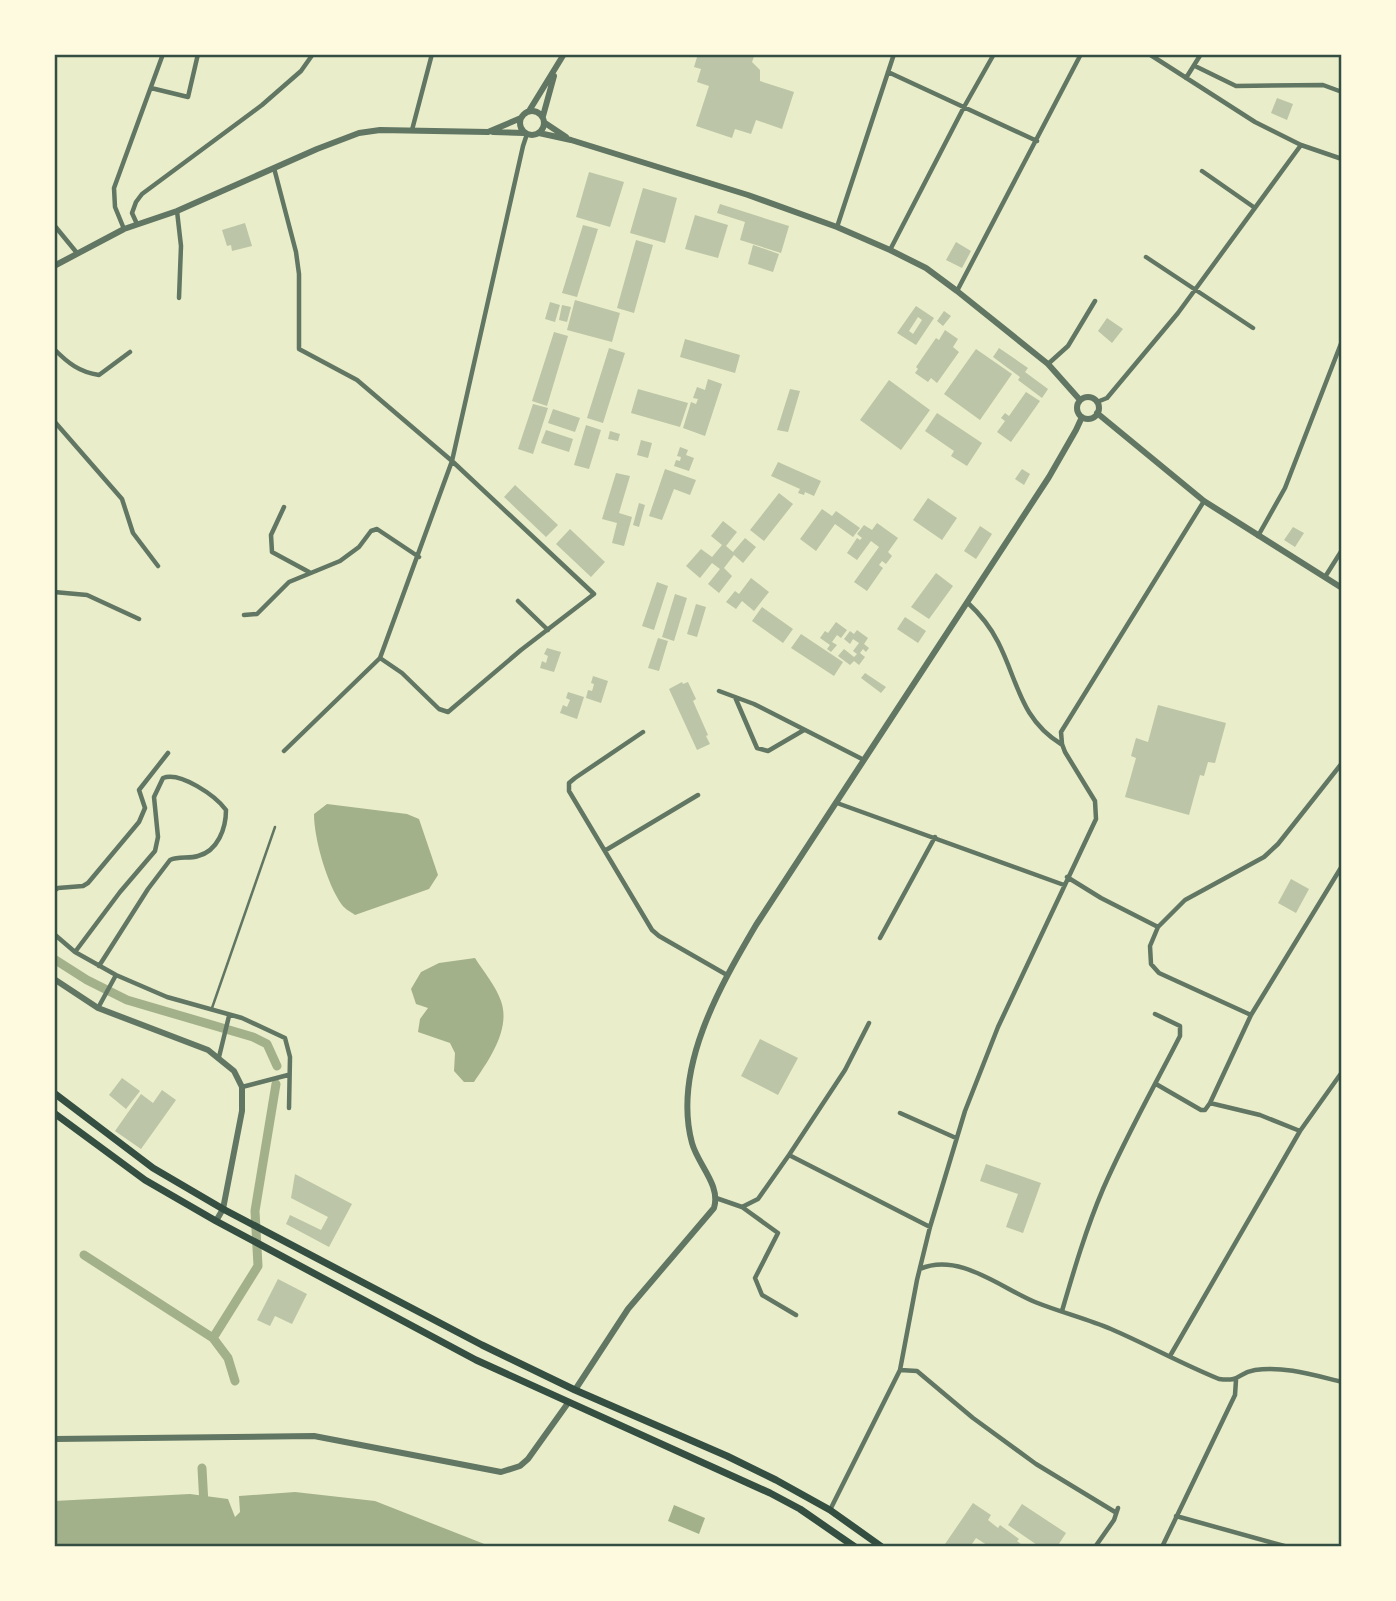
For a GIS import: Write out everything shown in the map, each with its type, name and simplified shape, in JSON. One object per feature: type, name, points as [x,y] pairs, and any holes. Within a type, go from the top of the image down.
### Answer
[{"type":"main road","points":[[54,1093],[153,1167],[252,1225],[482,1345],[575,1390],[727,1456],[805,1495],[882,1547]]},
{"type":"main road","points":[[54,1112],[145,1180],[247,1238],[476,1360],[760,1488],[822,1523],[855,1547]]},
{"type":"main road","points":[[568,1403],[575,1390]]},
{"type":"main road","points":[[822,1523],[830,1510]]},
{"type":"street","points":[[124,229],[115,207],[114,188],[163,54]]},
{"type":"street","points":[[151,88],[188,97],[198,54]]},
{"type":"street","points":[[138,225],[132,213],[142,194],[262,105],[301,71],[313,54]]},
{"type":"street","points":[[412,130],[432,54]]},
{"type":"street","points":[[488,132],[521,118],[529,111],[564,54]]},
{"type":"street","points":[[837,228],[894,54]]},
{"type":"street","points":[[890,250],[994,54]]},
{"type":"street","points":[[957,291],[1081,54]]},
{"type":"street","points":[[1149,54],[1255,122],[1301,145],[1342,159]]},
{"type":"street","points":[[1186,78],[1201,54]]},
{"type":"street","points":[[1195,66],[1236,86],[1323,85],[1342,92]]},
{"type":"street","points":[[540,133],[557,68]]},
{"type":"street","points":[[888,72],[1037,141]]},
{"type":"street","points":[[529,111],[537,111],[570,140]]},
{"type":"street","points":[[521,118],[520,126],[526,134]]},
{"type":"street","points":[[54,266],[124,229],[177,211],[359,134],[380,130],[540,133],[748,195],[890,250],[926,268],[957,291],[1048,364],[1080,400]]},
{"type":"street","points":[[284,751],[380,658],[452,461],[526,134]]},
{"type":"street","points":[[1097,402],[1107,398],[1178,313],[1301,145]]},
{"type":"street","points":[[274,168],[296,252],[299,349],[357,380],[452,461],[594,594],[448,712],[439,709],[402,673],[380,658]]},
{"type":"street","points":[[1202,171],[1255,208]]},
{"type":"street","points":[[177,211],[181,246],[179,299]]},
{"type":"street","points":[[54,225],[77,253]]},
{"type":"street","points":[[1146,257],[1253,328]]},
{"type":"street","points":[[1048,364],[1068,346],[1095,301]]},
{"type":"street","points":[[1172,308],[1178,313]]},
{"type":"street","points":[[1258,536],[1285,488],[1342,341]]},
{"type":"street","points":[[54,349],[71,365],[84,372],[99,375],[130,352]]},
{"type":"street","points":[[1080,400],[1089,397],[1097,402]]},
{"type":"street","points":[[1080,400],[1077,409],[1082,417]]},
{"type":"street","points":[[1097,402],[1097,413]]},
{"type":"street","points":[[1082,417],[1091,418],[1097,413]]},
{"type":"street","points":[[1097,413],[1204,501],[1342,588]]},
{"type":"street","points":[[575,1390],[628,1309],[710,1213],[716,1198],[692,1145],[689,1101],[696,1050],[727,975],[756,925],[1049,477],[1082,417]]},
{"type":"street","points":[[54,421],[122,499],[132,533],[158,566]]},
{"type":"street","points":[[1062,744],[1064,725],[1204,501]]},
{"type":"street","points":[[284,507],[271,535],[272,552],[310,572]]},
{"type":"street","points":[[244,615],[257,614],[289,582],[340,561],[359,547],[371,531],[377,529],[419,557]]},
{"type":"street","points":[[1325,577],[1342,550]]},
{"type":"street","points":[[54,592],[87,596],[139,620]]},
{"type":"street","points":[[518,601],[548,630]]},
{"type":"street","points":[[830,1510],[900,1370],[930,1227],[956,1138],[998,1027],[1096,819],[1097,807],[1062,744],[1047,735],[1031,718],[999,644],[982,617],[967,602]]},
{"type":"street","points":[[719,691],[864,760]]},
{"type":"street","points":[[734,696],[757,748],[761,751],[768,751],[804,730]]},
{"type":"street","points":[[643,732],[569,783],[569,791],[652,930],[727,975]]},
{"type":"street","points":[[54,891],[88,883],[139,822],[145,808],[139,790],[168,753]]},
{"type":"street","points":[[1251,1015],[1159,973],[1151,964],[1150,946],[1158,927],[1185,900],[1265,857],[1342,763]]},
{"type":"street","points":[[75,952],[155,851],[158,837],[154,797],[163,778],[169,776],[183,779],[213,797],[226,810],[224,829],[217,842],[200,855],[170,860],[148,889],[99,966]]},
{"type":"street","points":[[606,850],[698,795]]},
{"type":"street","points":[[837,803],[1063,885]]},
{"type":"street","points":[[880,938],[935,837]]},
{"type":"street","points":[[1156,1083],[1205,1110],[1251,1015],[1342,866]]},
{"type":"street","points":[[1067,877],[1158,927]]},
{"type":"street","points":[[54,934],[75,952],[115,976],[167,997],[212,1010],[228,1019],[242,1018],[285,1038],[290,1057],[289,1108]]},
{"type":"street","points":[[98,1008],[115,976]]},
{"type":"street","points":[[54,979],[98,1008],[208,1050],[234,1070],[242,1087],[242,1111],[223,1209],[216,1221]]},
{"type":"street","points":[[1062,1311],[1082,1243],[1103,1189],[1141,1107],[1182,1030],[1180,1026],[1155,1014]]},
{"type":"street","points":[[219,1058],[228,1019]]},
{"type":"street","points":[[742,1207],[758,1199],[789,1155],[845,1070],[869,1023]]},
{"type":"street","points":[[1170,1356],[1300,1131],[1342,1072]]},
{"type":"street","points":[[242,1087],[289,1075]]},
{"type":"street","points":[[1210,1103],[1260,1115],[1300,1131]]},
{"type":"street","points":[[900,1113],[956,1138]]},
{"type":"street","points":[[789,1155],[930,1227]]},
{"type":"street","points":[[716,1198],[742,1207],[778,1233],[755,1278],[762,1295],[796,1315]]},
{"type":"street","points":[[920,1269],[934,1264],[978,1274],[1035,1302],[1110,1329],[1219,1379],[1237,1380],[1254,1370],[1296,1370],[1342,1382]]},
{"type":"street","points":[[900,1370],[917,1371],[973,1418],[1036,1464],[1117,1510],[1114,1520],[1095,1547]]},
{"type":"street","points":[[1195,1377],[1198,1371]]},
{"type":"street","points":[[1162,1547],[1235,1395],[1237,1380]]},
{"type":"street","points":[[54,1439],[314,1436],[501,1472],[520,1466],[528,1460],[568,1403]]},
{"type":"street","points":[[1176,1516],[1289,1547]]},
{"type":"lane","points":[[212,1010],[275,827]]},
{"type":"shaded area","points":[[327,804],[407,814],[419,819],[438,875],[429,889],[355,915],[345,908],[336,896],[327,874],[316,836],[314,814]]},
{"type":"shaded area","points":[[475,958],[499,995],[503,1022],[497,1044],[480,1073],[474,1082],[464,1082],[454,1071],[455,1053],[450,1043],[418,1032],[420,1019],[428,1008],[416,1004],[411,989],[421,972],[439,963]]},
{"type":"shaded area","points":[[295,1492],[375,1501],[492,1547],[54,1547],[54,1501],[190,1494],[228,1499],[235,1517],[240,1512],[239,1496]]},
{"type":"shaded area","points":[[674,1505],[705,1518],[699,1534],[668,1521]]},
{"type":"building","points":[[698,54],[755,54],[752,62],[760,70],[760,81],[794,92],[782,129],[756,120],[751,134],[735,129],[732,138],[696,126],[709,86],[697,82],[701,69],[694,67]]},
{"type":"building","points":[[1277,98],[1293,104],[1287,120],[1271,113]]},
{"type":"building","points":[[589,172],[624,182],[610,227],[576,217]]},
{"type":"building","points":[[643,188],[677,198],[665,243],[630,233]]},
{"type":"building","points":[[720,204],[789,226],[781,253],[740,240],[745,222],[717,213]]},
{"type":"building","points":[[695,215],[728,225],[718,258],[685,249]]},
{"type":"building","points":[[245,223],[252,246],[232,251],[231,245],[227,246],[222,230]]},
{"type":"building","points":[[583,225],[598,229],[577,297],[562,293]]},
{"type":"building","points":[[636,240],[653,245],[634,313],[617,308]]},
{"type":"building","points":[[956,242],[971,251],[962,268],[946,260]]},
{"type":"building","points":[[753,245],[779,254],[773,272],[748,264]]},
{"type":"building","points":[[575,300],[620,313],[612,342],[567,330]]},
{"type":"building","points":[[550,302],[560,305],[555,322],[545,319]]},
{"type":"building","points":[[562,305],[571,307],[567,322],[559,320]]},
{"type":"building","points":[[916,306],[934,318],[916,345],[897,333]],"holes":[[[918,317],[922,320],[913,334],[909,331]]]},
{"type":"building","points":[[944,311],[951,316],[943,326],[937,321]]},
{"type":"building","points":[[1107,318],[1123,329],[1112,343],[1098,331]]},
{"type":"building","points":[[945,330],[958,339],[953,347],[959,352],[937,383],[931,378],[928,382],[915,373],[918,369],[916,367],[936,338],[939,340]]},
{"type":"building","points":[[554,332],[568,336],[547,406],[532,401]]},
{"type":"building","points":[[685,339],[740,355],[735,373],[680,357]]},
{"type":"building","points":[[609,348],[625,353],[603,423],[587,418]]},
{"type":"building","points":[[999,348],[1028,368],[1025,372],[1048,389],[1042,398],[993,357]]},
{"type":"building","points":[[976,349],[1012,374],[980,420],[944,394]]},
{"type":"building","points":[[708,379],[722,384],[705,436],[683,428],[691,402],[696,404],[698,399],[693,398],[697,387],[705,390]]},
{"type":"building","points":[[889,380],[930,410],[901,450],[860,420]]},
{"type":"building","points":[[638,389],[688,403],[680,427],[631,413]]},
{"type":"building","points":[[790,389],[800,391],[788,432],[777,430]]},
{"type":"building","points":[[1026,392],[1040,401],[1011,442],[997,432],[1005,421],[1001,418],[1005,413],[1009,416]]},
{"type":"building","points":[[533,404],[548,408],[533,454],[518,449]]},
{"type":"building","points":[[553,409],[580,418],[575,432],[548,423]]},
{"type":"building","points":[[937,413],[982,443],[967,466],[951,456],[954,451],[925,431]]},
{"type":"building","points":[[586,425],[601,430],[589,469],[574,465]]},
{"type":"building","points":[[546,430],[573,439],[569,452],[541,443]]},
{"type":"building","points":[[610,431],[620,434],[618,441],[608,439]]},
{"type":"building","points":[[641,440],[652,443],[648,458],[637,455]]},
{"type":"building","points":[[680,447],[688,450],[686,455],[694,458],[689,471],[674,466],[676,460],[680,461],[681,457],[677,456]]},
{"type":"building","points":[[778,462],[821,481],[814,496],[805,492],[804,495],[798,493],[800,489],[771,476]]},
{"type":"building","points":[[665,469],[696,480],[690,495],[674,489],[662,520],[649,516]]},
{"type":"building","points":[[1022,469],[1030,474],[1024,485],[1015,479]]},
{"type":"building","points":[[616,473],[630,476],[619,513],[632,517],[624,546],[612,543],[617,523],[602,519]]},
{"type":"building","points":[[515,485],[558,525],[546,537],[504,497]]},
{"type":"building","points":[[779,493],[793,504],[764,541],[750,530]]},
{"type":"building","points":[[928,498],[957,518],[942,540],[913,520]]},
{"type":"building","points":[[639,503],[645,505],[639,527],[633,525]]},
{"type":"building","points":[[822,509],[832,516],[836,511],[860,528],[853,537],[835,524],[816,551],[800,539]]},
{"type":"building","points":[[723,521],[737,532],[726,546],[733,552],[745,538],[756,547],[743,563],[734,555],[724,568],[732,576],[719,593],[708,584],[720,569],[712,563],[700,578],[686,566],[701,549],[712,557],[722,545],[711,536]]},
{"type":"building","points":[[877,523],[898,538],[888,552],[892,556],[886,564],[882,561],[879,565],[883,568],[867,591],[854,582],[879,547],[871,541],[857,560],[847,553],[857,538],[862,538],[857,534],[864,525],[872,530]]},
{"type":"building","points":[[980,526],[992,534],[976,559],[964,551]]},
{"type":"building","points":[[1293,527],[1304,533],[1295,547],[1284,540]]},
{"type":"building","points":[[570,529],[605,562],[591,577],[556,544]]},
{"type":"building","points":[[936,573],[953,586],[929,619],[911,607]]},
{"type":"building","points":[[751,578],[769,592],[754,611],[742,601],[736,609],[726,602],[735,591],[739,594]]},
{"type":"building","points":[[657,582],[668,586],[654,630],[642,626]]},
{"type":"building","points":[[675,594],[687,598],[674,641],[662,637]]},
{"type":"building","points":[[696,604],[706,607],[697,637],[687,634]]},
{"type":"building","points":[[762,607],[793,629],[783,643],[752,621]]},
{"type":"building","points":[[905,617],[926,631],[918,643],[897,629]]},
{"type":"building","points":[[836,622],[847,630],[841,638],[837,635],[832,642],[837,645],[831,652],[827,649],[830,645],[820,638],[825,631],[828,633]]},
{"type":"building","points":[[857,630],[868,638],[864,644],[869,648],[860,653],[865,657],[859,665],[854,661],[850,665],[838,656],[844,649],[854,657],[857,654],[853,651],[859,643],[853,639],[850,644],[844,639],[850,631],[854,634]]},
{"type":"building","points":[[801,634],[843,662],[834,676],[791,648]]},
{"type":"building","points":[[658,638],[668,641],[659,671],[648,668]]},
{"type":"building","points":[[547,648],[561,652],[554,672],[540,668],[542,661],[546,663],[548,656],[544,654]]},
{"type":"building","points":[[865,673],[886,687],[881,693],[861,678]]},
{"type":"building","points":[[593,676],[608,681],[601,703],[586,698],[588,690],[592,691],[593,688]]},
{"type":"building","points":[[688,682],[696,699],[693,701],[710,744],[697,750],[669,689]]},
{"type":"building","points":[[568,692],[584,697],[577,719],[560,713],[563,705],[567,707],[570,700],[566,698]]},
{"type":"building","points":[[1158,705],[1226,723],[1215,763],[1208,762],[1204,776],[1200,775],[1189,815],[1125,797],[1136,758],[1131,756],[1136,738],[1148,742]]},
{"type":"building","points":[[1291,879],[1309,889],[1296,913],[1278,903]]},
{"type":"building","points":[[760,1039],[798,1058],[778,1095],[741,1076]]},
{"type":"building","points":[[122,1078],[140,1091],[126,1109],[109,1095]]},
{"type":"building","points":[[162,1090],[176,1100],[141,1149],[115,1131],[141,1094],[153,1103]]},
{"type":"building","points":[[986,1164],[1041,1183],[1023,1233],[1006,1227],[1018,1194],[980,1181]]},
{"type":"building","points":[[295,1174],[352,1204],[329,1247],[286,1224],[290,1215],[321,1230],[328,1217],[291,1198]]},
{"type":"building","points":[[278,1279],[307,1294],[292,1324],[275,1316],[270,1326],[257,1320]]},
{"type":"building","points":[[973,1503],[991,1515],[988,1520],[998,1528],[1000,1525],[1025,1547],[985,1547],[987,1545],[976,1538],[970,1547],[943,1547]]},
{"type":"building","points":[[1022,1504],[1066,1533],[1057,1547],[1040,1547],[1008,1525]]},
{"type":"waterway","points":[[54,959],[87,980],[127,1000],[253,1037],[267,1044],[277,1066]]},
{"type":"waterway","points":[[213,1338],[258,1266],[255,1211],[276,1084]]},
{"type":"waterway","points":[[84,1255],[213,1338],[228,1358],[235,1381]]},
{"type":"waterway","points":[[202,1468],[204,1505]]}]
